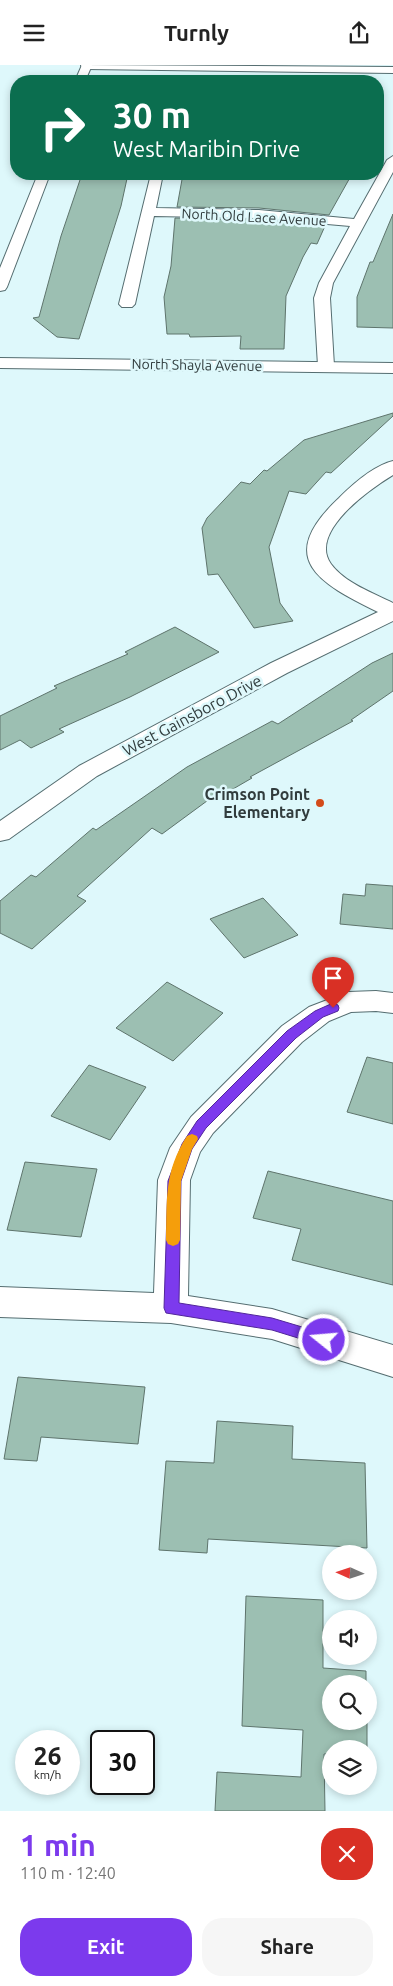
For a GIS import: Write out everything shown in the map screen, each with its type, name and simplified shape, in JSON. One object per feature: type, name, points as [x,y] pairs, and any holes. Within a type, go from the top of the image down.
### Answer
[{"type":"street","points":[[86,66],[393,70]]},
{"type":"street","points":[[0,287],[42,180]]},
{"type":"street","points":[[127,304],[156,180]]},
{"type":"street","points":[[326,366],[322,298],[326,283],[378,180]]},
{"type":"street","name":"North Old Lace Avenue","points":[[149,212],[259,214],[358,223]]},
{"type":"street","name":"North Shayla Avenue","points":[[0,363],[393,368]]},
{"type":"street","points":[[393,467],[367,483],[347,500],[320,532],[316,545],[318,560],[328,572],[341,583],[393,612]]},
{"type":"street","name":"West Gainsboro Drive","points":[[0,833],[88,771],[279,668],[393,612]]},
{"type":"street","points":[[172,1308],[174,1181],[186,1148],[202,1125],[292,1034],[319,1014],[348,1002],[376,1001],[393,1003]]},
{"type":"street","points":[[0,1302],[172,1308],[272,1324],[393,1361]]},
{"type":"building","points":[[80,180],[127,180],[121,206],[79,339],[57,337],[33,318],[39,317],[61,236]]},
{"type":"building","points":[[182,180],[349,180],[329,215],[259,208],[177,207]]},
{"type":"building","points":[[393,214],[393,328],[357,327],[357,297],[370,262],[373,262]]},
{"type":"building","points":[[175,218],[259,220],[325,226],[317,244],[311,243],[303,257],[286,296],[284,349],[240,349],[241,336],[190,337],[189,334],[167,334],[164,297],[171,266]]},
{"type":"building","points":[[393,413],[393,416],[331,473],[326,472],[306,494],[289,491],[269,547],[280,603],[293,621],[254,628],[218,574],[208,575],[202,528],[207,518],[241,482],[250,484],[264,470],[267,471],[304,440]]},
{"type":"building","points":[[175,627],[219,652],[130,697],[59,729],[64,732],[31,748],[20,740],[0,750],[0,716],[57,688],[54,686],[128,654],[125,652]]},
{"type":"building","points":[[393,653],[393,691],[351,720],[353,721],[250,777],[252,778],[214,800],[211,798],[162,834],[152,828],[77,896],[86,901],[32,949],[0,933],[0,901],[31,875],[36,877],[93,828],[96,830],[187,767],[272,721],[278,724],[372,663]]},
{"type":"building","points":[[366,884],[393,886],[393,929],[340,924],[343,894],[365,896]]},
{"type":"building","points":[[263,898],[298,935],[244,958],[210,919]]},
{"type":"building","points":[[167,982],[223,1013],[173,1061],[116,1028]]},
{"type":"building","points":[[367,1057],[393,1063],[393,1124],[347,1112]]},
{"type":"building","points":[[89,1065],[146,1087],[110,1140],[51,1116]]},
{"type":"building","points":[[25,1162],[97,1169],[81,1237],[7,1230]]},
{"type":"building","points":[[268,1171],[393,1201],[393,1285],[292,1260],[301,1229],[253,1218]]},
{"type":"building","points":[[18,1377],[145,1387],[138,1444],[41,1437],[37,1461],[4,1459]]},
{"type":"building","points":[[217,1421],[293,1426],[292,1459],[365,1463],[367,1545],[322,1545],[208,1539],[207,1553],[159,1550],[166,1461],[214,1463]]},
{"type":"building","points":[[246,1596],[323,1600],[323,1668],[366,1671],[366,1675],[322,1675],[322,1730],[367,1730],[367,1740],[322,1740],[322,1795],[325,1795],[325,1811],[215,1811],[217,1772],[301,1777],[303,1730],[242,1726]]},
{"type":"slow traffic","points":[[173,1240],[174,1181],[186,1148],[192,1139]]},
{"type":"place","name":"Crimson Point Elementary","points":[[320,803]]},
{"type":"route","points":[[324,1340],[272,1324],[172,1308],[174,1181],[186,1148],[202,1125],[292,1034],[319,1014],[333,1008]]}]
